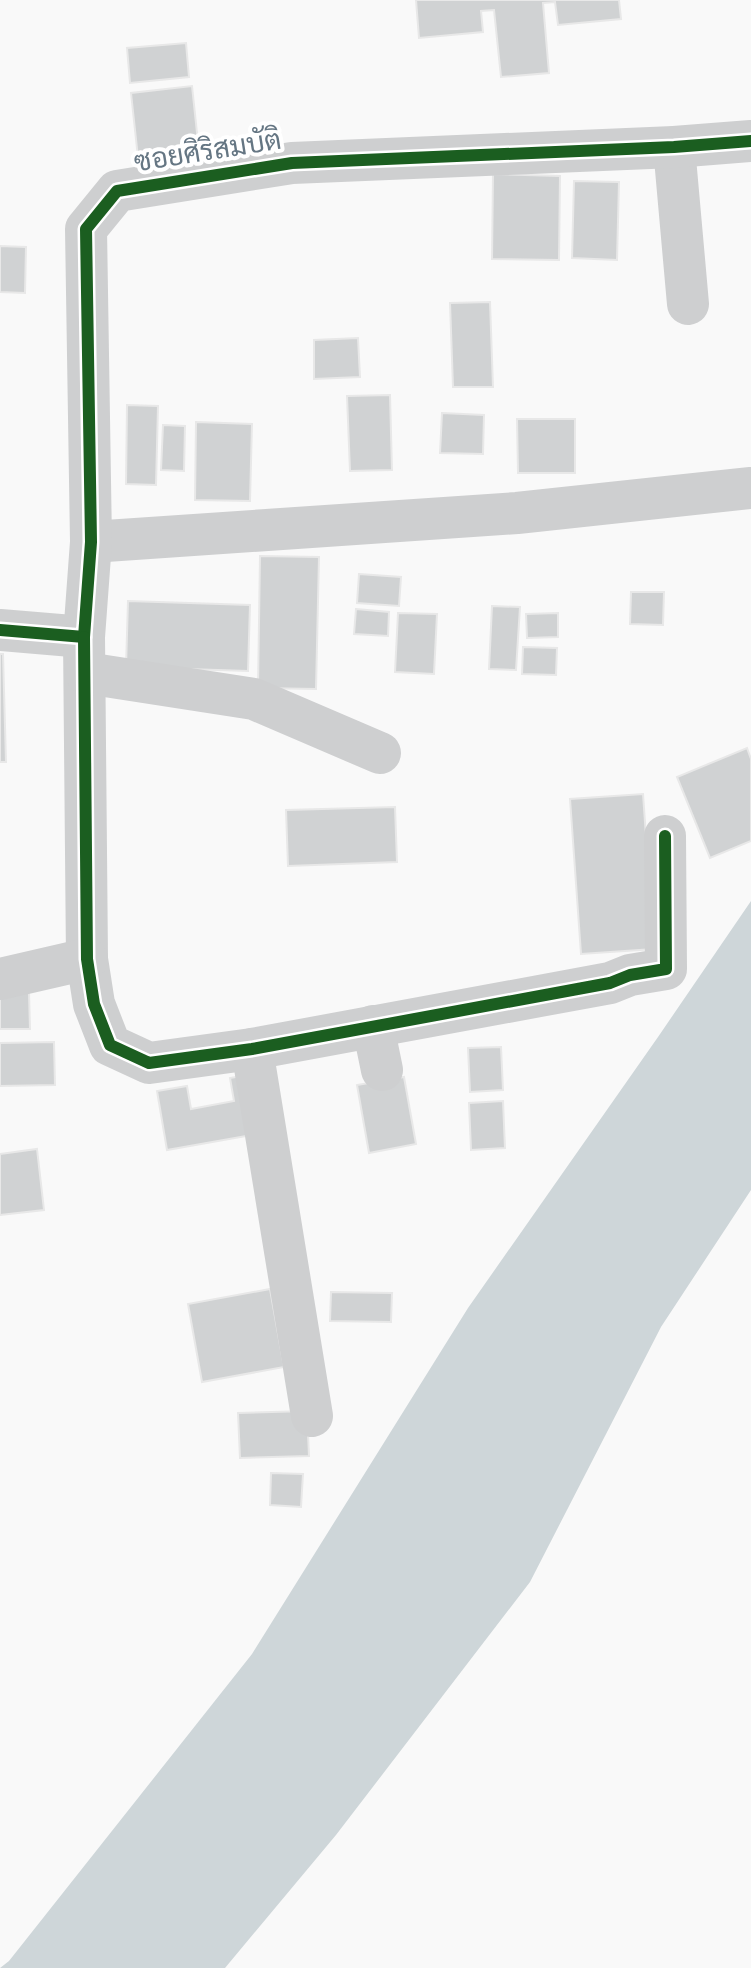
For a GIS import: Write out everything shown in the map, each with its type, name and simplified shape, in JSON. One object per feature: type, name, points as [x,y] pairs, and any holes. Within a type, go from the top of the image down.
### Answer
[{"type":"street","name":"ซอยศิริสมบัติ","points":[[252,1049],[149,1063],[110,1045],[94,1004],[87,959],[85,655],[91,542],[86,229],[117,191],[292,163],[751,141]]},
{"type":"street","points":[[674,147],[688,304]]},
{"type":"street","points":[[91,542],[517,513],[751,488]]},
{"type":"street","points":[[0,630],[254,699],[380,753]]},
{"type":"street","points":[[312,1416],[252,1049],[610,983],[630,975],[666,969],[665,836]]},
{"type":"street","points":[[0,979],[87,959]]},
{"type":"street","points":[[373,1026],[382,1070]]},
{"type":"shaded area","points":[[751,901],[751,1190],[661,1327],[530,1582],[336,1835],[225,1968],[0,1968],[9,1961],[252,1654],[468,1308]]},
{"type":"building","points":[[416,0],[619,0],[621,19],[558,25],[555,2],[543,3],[549,73],[501,77],[494,10],[481,11],[483,32],[419,38]]},
{"type":"building","points":[[186,43],[189,77],[130,83],[127,48]]},
{"type":"building","points":[[192,86],[200,161],[139,167],[131,93]]},
{"type":"building","points":[[493,174],[560,176],[559,260],[492,259]]},
{"type":"building","points":[[574,181],[619,182],[617,260],[572,258]]},
{"type":"building","points":[[0,246],[26,247],[25,293],[0,292]]},
{"type":"building","points":[[490,302],[493,387],[453,387],[450,303]]},
{"type":"building","points":[[358,338],[360,377],[314,379],[314,340]]},
{"type":"building","points":[[390,395],[392,470],[350,471],[347,396]]},
{"type":"building","points":[[127,405],[158,406],[156,485],[126,484]]},
{"type":"building","points":[[442,413],[484,415],[483,454],[440,453]]},
{"type":"building","points":[[517,419],[575,419],[575,473],[518,473]]},
{"type":"building","points":[[196,422],[252,424],[250,501],[195,500]]},
{"type":"building","points":[[163,425],[185,426],[184,471],[161,470]]},
{"type":"building","points":[[260,556],[319,557],[316,689],[258,688]]},
{"type":"building","points":[[359,574],[401,577],[399,606],[357,603]]},
{"type":"building","points":[[631,592],[664,592],[663,625],[630,624]]},
{"type":"building","points":[[128,601],[250,605],[248,671],[126,667]]},
{"type":"building","points":[[492,606],[520,607],[516,670],[489,669]]},
{"type":"building","points":[[356,609],[389,612],[388,636],[354,634]]},
{"type":"building","points":[[398,613],[437,614],[434,674],[395,672]]},
{"type":"building","points":[[558,613],[558,637],[527,638],[526,614]]},
{"type":"building","points":[[523,647],[557,648],[556,675],[522,674]]},
{"type":"building","points":[[0,654],[3,654],[6,762],[0,762]]},
{"type":"building","points":[[747,748],[751,759],[751,841],[710,858],[677,777]]},
{"type":"building","points":[[643,794],[654,949],[581,954],[570,799]]},
{"type":"building","points":[[395,807],[397,862],[288,866],[286,810]]},
{"type":"building","points":[[0,992],[29,992],[30,1029],[0,1029]]},
{"type":"building","points":[[54,1042],[55,1085],[0,1086],[0,1043]]},
{"type":"building","points":[[501,1047],[503,1090],[470,1092],[468,1048]]},
{"type":"building","points":[[247,1075],[258,1134],[167,1150],[157,1091],[187,1086],[191,1109],[234,1101],[230,1078]]},
{"type":"building","points":[[404,1077],[416,1144],[369,1153],[357,1085]]},
{"type":"building","points":[[503,1101],[505,1148],[471,1150],[469,1103]]},
{"type":"building","points":[[37,1149],[44,1210],[0,1215],[0,1154]]},
{"type":"building","points":[[270,1289],[284,1367],[202,1382],[188,1304]]},
{"type":"building","points":[[331,1292],[392,1293],[391,1322],[330,1321]]},
{"type":"building","points":[[307,1411],[309,1456],[240,1458],[238,1413]]},
{"type":"building","points":[[271,1473],[303,1474],[301,1507],[270,1505]]},
{"type":"cycle path","points":[[0,630],[84,637],[91,542],[86,229],[117,191],[292,163],[751,141]]},
{"type":"cycle path","points":[[84,637],[87,959],[94,1004],[110,1045],[149,1063],[252,1049],[610,983],[630,975],[666,969],[665,836]]}]
